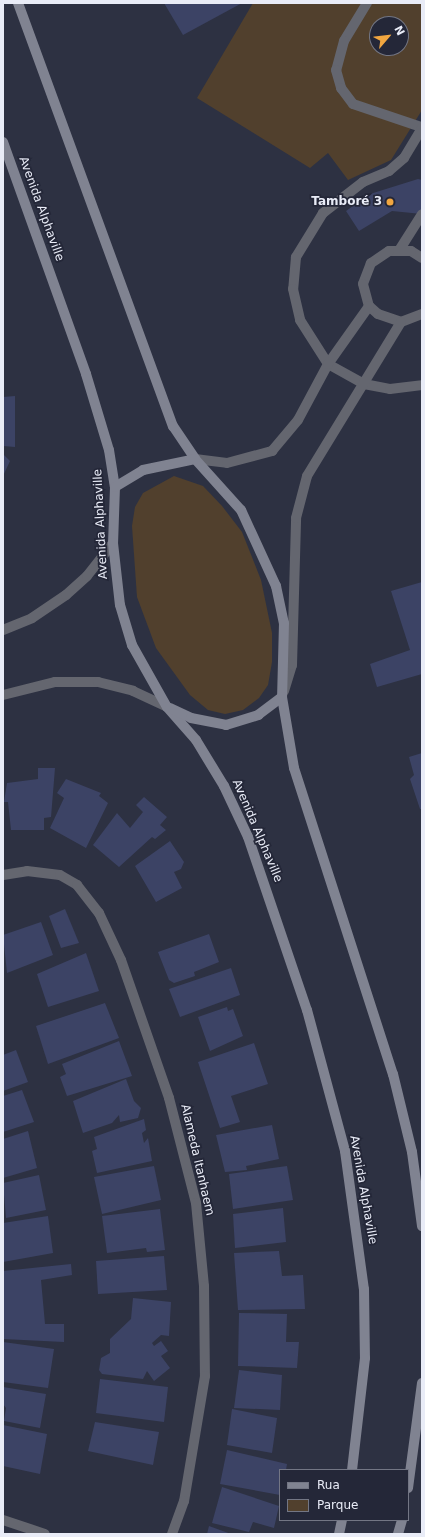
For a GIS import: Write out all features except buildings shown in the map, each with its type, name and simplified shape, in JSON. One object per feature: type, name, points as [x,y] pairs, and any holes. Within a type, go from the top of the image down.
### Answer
[{"type":"main road","points":[[18,3],[162,402],[173,426],[195,460],[241,510],[276,586],[284,622],[282,697],[294,768],[393,1074],[412,1152],[422,1226]]},
{"type":"main road","name":"Avenida Alphaville","points":[[3,142],[86,374],[110,450],[115,487],[113,543],[120,605],[132,646],[166,707],[196,740],[224,786],[248,837],[302,995],[345,1150],[364,1289],[365,1358],[352,1469]]},
{"type":"main road","points":[[115,487],[143,470],[195,460]]},
{"type":"main road","points":[[166,707],[191,718],[226,725],[258,715],[282,697]]},
{"type":"main road","points":[[409,1480],[422,1383]]},
{"type":"main road","points":[[339,1534],[342,1521]]},
{"type":"main road","points":[[398,1534],[402,1521]]},
{"type":"street","points":[[366,3],[344,41],[336,70],[341,88],[353,104],[422,128],[404,158],[389,171],[363,182],[334,203],[308,233],[296,257],[292,289],[300,320],[328,364],[364,384],[390,389],[422,385]]},
{"type":"street","points":[[400,249],[422,214]]},
{"type":"street","points":[[401,322],[378,314],[369,306],[363,284],[368,268],[379,255],[400,249],[422,258]]},
{"type":"street","points":[[195,460],[227,463],[272,451],[298,420],[328,364],[369,306]]},
{"type":"street","points":[[282,697],[292,665],[296,518],[307,476],[401,322],[422,314]]},
{"type":"street","points":[[3,630],[32,618],[66,595],[87,576],[113,543]]},
{"type":"street","points":[[3,695],[55,682],[98,682],[133,691],[166,707]]},
{"type":"street","name":"Alameda Itanhaem","points":[[3,875],[27,871],[60,875],[77,885],[99,913],[121,960],[169,1098],[196,1203],[204,1286],[205,1376],[184,1501],[172,1534]]},
{"type":"street","points":[[3,1520],[44,1534]]},
{"type":"green space","points":[[253,3],[422,3],[422,110],[391,160],[348,180],[328,153],[310,168],[197,98]]},
{"type":"green space","points":[[174,476],[203,486],[222,506],[242,532],[261,580],[272,633],[272,662],[268,685],[259,698],[243,710],[225,714],[208,710],[190,695],[156,648],[137,597],[132,526],[135,507],[143,493]]},
{"type":"place","name":"Tamboré 3","points":[[390,202]]}]
